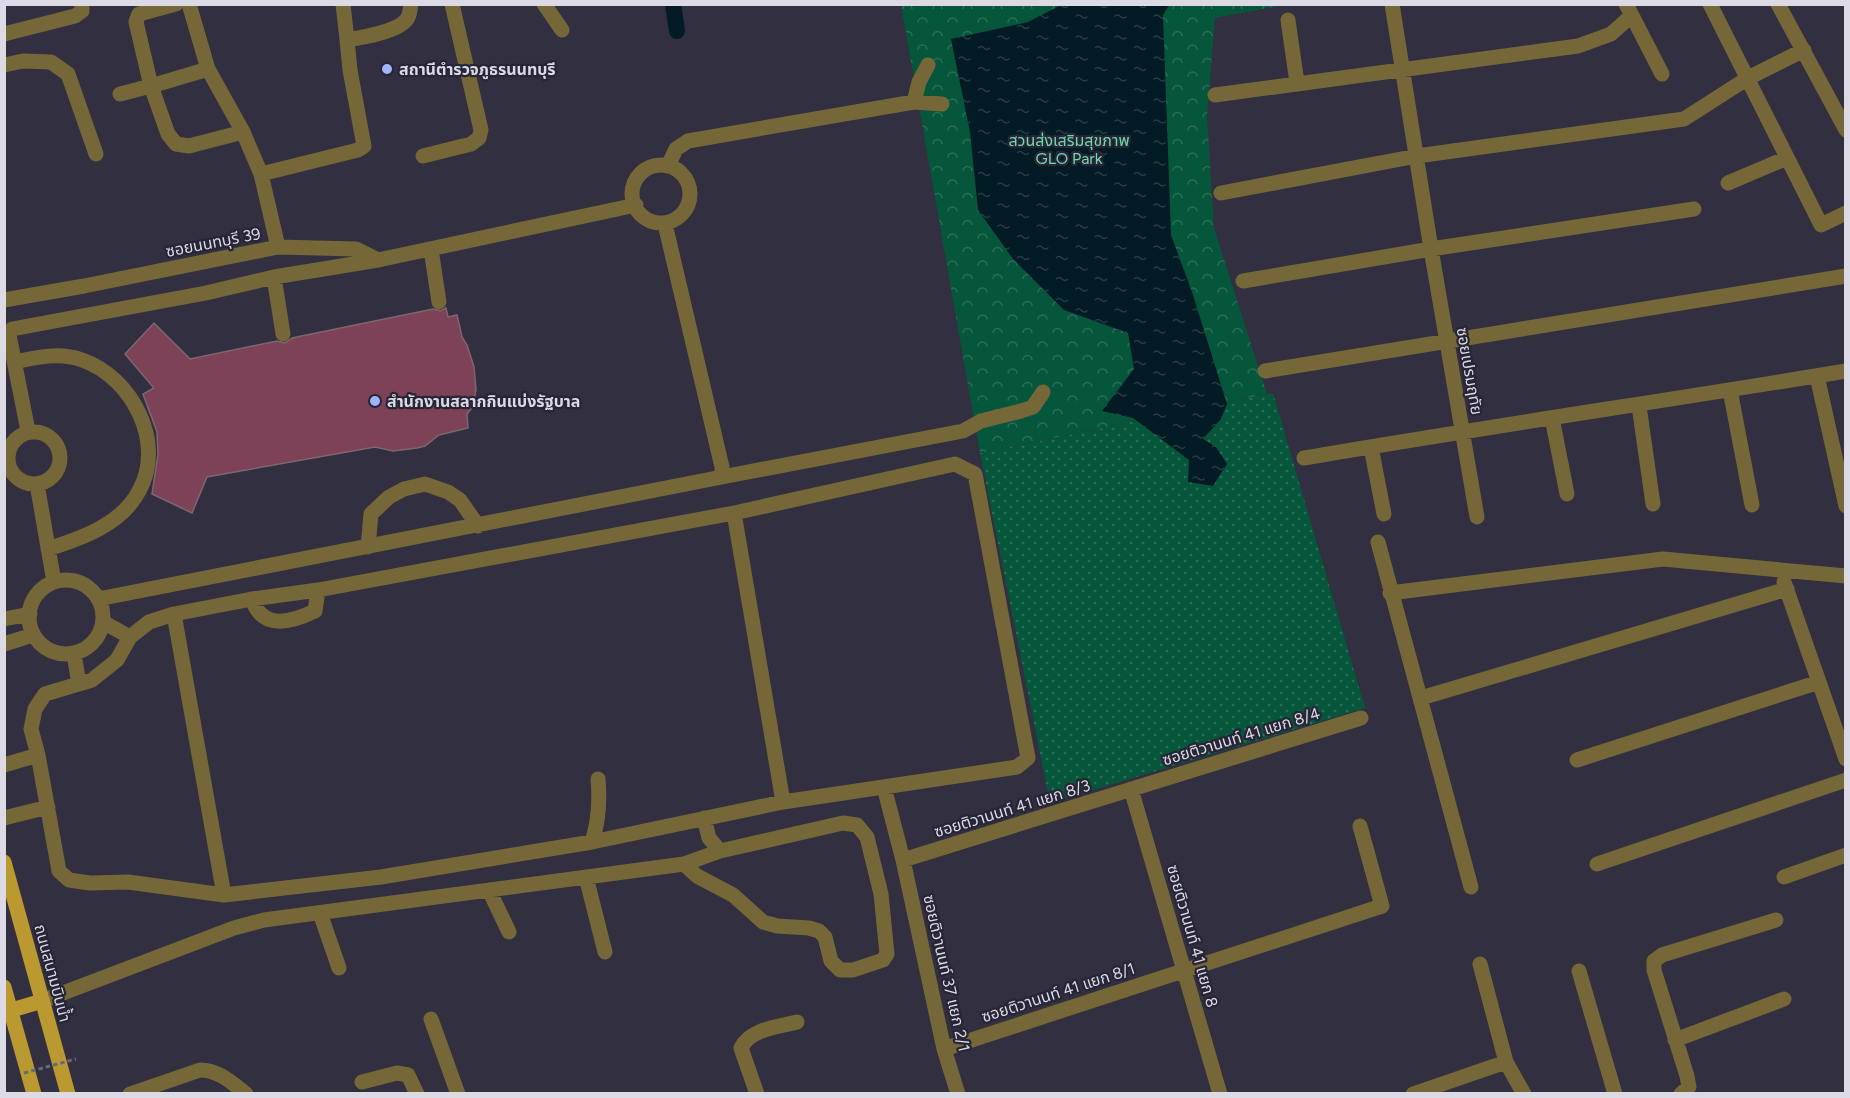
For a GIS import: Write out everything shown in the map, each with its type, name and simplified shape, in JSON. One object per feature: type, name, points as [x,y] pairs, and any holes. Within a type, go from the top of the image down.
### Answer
[{"type":"main road","name":"ถนนสนามบินน้ำ","points":[[4,861],[68,1094]]},
{"type":"main road","points":[[4,987],[8,1010],[34,1094]]},
{"type":"main road","points":[[8,1010],[42,1001]]},
{"type":"street","points":[[4,34],[75,16],[82,11],[82,4]]},
{"type":"street","points":[[176,4],[139,14],[136,22],[151,86],[168,134],[176,144],[189,146],[243,132]]},
{"type":"street","name":"ซอยนนทบุรี 39","points":[[4,300],[278,247],[261,174],[243,132],[208,69],[189,4]]},
{"type":"street","points":[[261,174],[358,150],[364,146],[350,70],[342,4]]},
{"type":"street","points":[[347,40],[371,36],[401,25],[409,17],[411,4]]},
{"type":"street","points":[[423,156],[471,144],[479,138],[481,130],[452,4]]},
{"type":"street","points":[[544,4],[562,30]]},
{"type":"street","name":"ซอยเปรมฤทัย","points":[[1392,4],[1462,431],[1639,406],[1845,371]]},
{"type":"street","points":[[1710,4],[1821,225],[1845,213]]},
{"type":"street","points":[[1778,4],[1845,130]]},
{"type":"street","points":[[1215,95],[1578,46],[1611,34],[1629,10],[1662,74]]},
{"type":"street","points":[[1288,20],[1297,83]]},
{"type":"street","points":[[1221,193],[1417,156],[1684,119],[1748,78],[1804,50]]},
{"type":"street","points":[[4,64],[23,61],[51,62],[68,75],[96,154]]},
{"type":"street","points":[[914,102],[919,82],[928,65]]},
{"type":"street","points":[[120,94],[208,69]]},
{"type":"street","points":[[668,166],[676,149],[688,141],[914,102],[942,104]]},
{"type":"street","points":[[1728,183],[1787,158]]},
{"type":"street","points":[[659,165],[676,169],[689,185],[688,205],[683,214],[665,224],[645,219],[638,213],[636,205],[632,195],[637,178],[651,167],[659,165]]},
{"type":"street","points":[[28,431],[9,335],[12,329],[274,277],[378,260],[636,205]]},
{"type":"street","points":[[1243,281],[1431,249],[1694,209]]},
{"type":"street","points":[[665,224],[722,467],[722,477]]},
{"type":"street","points":[[278,247],[356,249],[378,260]]},
{"type":"street","points":[[431,249],[439,302]]},
{"type":"street","points":[[1265,371],[1845,276]]},
{"type":"street","points":[[274,277],[283,334]]},
{"type":"street","points":[[15,362],[42,356],[65,356],[82,360],[105,371],[131,399],[142,418],[147,441],[149,459],[144,479],[139,492],[126,508],[113,520],[92,533],[48,549]]},
{"type":"street","points":[[1817,376],[1845,506]]},
{"type":"street","points":[[1730,390],[1752,506]]},
{"type":"street","points":[[98,599],[963,430],[981,421],[1033,406],[1043,392]]},
{"type":"street","points":[[1639,406],[1653,504]]},
{"type":"street","points":[[1552,418],[1567,494]]},
{"type":"street","points":[[28,431],[45,434],[57,445],[60,454],[57,470],[52,477],[37,484],[28,484],[9,477],[10,469],[6,452],[14,439],[28,431]]},
{"type":"street","points":[[1304,458],[1462,431],[1477,517]]},
{"type":"street","points":[[1371,447],[1384,514]]},
{"type":"street","points":[[955,464],[975,474],[1028,758],[1017,767],[783,802],[592,842],[381,877],[224,895],[128,882],[90,883],[69,880],[59,871],[38,755],[31,729],[35,709],[45,694],[92,680],[117,660],[130,636],[149,622],[174,614],[252,599],[318,590],[734,513],[955,464]]},
{"type":"street","points":[[37,484],[54,582]]},
{"type":"street","points":[[368,547],[371,514],[389,497],[405,489],[425,484],[448,492],[460,500],[478,526]]},
{"type":"street","points":[[734,513],[783,802]]},
{"type":"street","points":[[1378,542],[1471,887]]},
{"type":"street","points":[[1390,593],[1663,560],[1845,576]]},
{"type":"street","points":[[1780,571],[1845,758]]},
{"type":"street","points":[[66,580],[79,583],[90,589],[98,599],[103,622],[100,633],[85,650],[62,655],[51,652],[33,636],[30,614],[34,598],[43,588],[54,582],[66,580]]},
{"type":"street","points":[[1421,698],[1787,589]]},
{"type":"street","points":[[252,599],[256,610],[264,618],[277,621],[302,617],[315,611],[318,590]]},
{"type":"street","points":[[4,619],[30,614]]},
{"type":"street","points":[[174,614],[224,895]]},
{"type":"street","points":[[103,622],[130,636]]},
{"type":"street","points":[[4,644],[33,636]]},
{"type":"street","points":[[74,654],[78,684]]},
{"type":"street","points":[[1577,760],[1819,682]]},
{"type":"street","name":"ซอยติวานนท์ 41 แยก 8/4","points":[[1131,789],[1361,718]]},
{"type":"street","points":[[4,765],[38,755]]},
{"type":"street","points":[[592,842],[600,809],[598,779]]},
{"type":"street","points":[[1597,864],[1845,780]]},
{"type":"street","name":"ซอยติวานนท์ 37 แยก 2/1","points":[[884,787],[903,860],[944,1048],[958,1094]]},
{"type":"street","name":"ซอยติวานนท์ 41 แยก 8/3","points":[[903,860],[1131,789]]},
{"type":"street","name":"ซอยติวานนท์ 41 แยก 8","points":[[1131,789],[1220,1094]]},
{"type":"street","points":[[4,818],[48,807]]},
{"type":"street","points":[[704,818],[709,838],[720,851]]},
{"type":"street","points":[[42,1001],[234,928],[264,920],[684,864],[720,851],[843,823],[857,825],[867,837],[881,894],[887,954],[883,960],[853,970],[840,970],[831,961],[825,937],[819,930],[809,927],[777,926],[763,922],[734,895],[697,876],[684,864]]},
{"type":"street","name":"ซอยติวานนท์ 41 แยก 8/1","points":[[944,1048],[1382,906],[1360,826]]},
{"type":"street","points":[[1784,877],[1845,855]]},
{"type":"street","points":[[586,877],[605,952]]},
{"type":"street","points":[[489,890],[509,932]]},
{"type":"street","points":[[320,913],[339,968]]},
{"type":"street","points":[[1681,1094],[1689,1087],[1654,970],[1654,962],[1662,955],[1776,920]]},
{"type":"street","points":[[1480,964],[1506,1062],[1524,1094]]},
{"type":"street","points":[[1579,971],[1615,1094]]},
{"type":"street","points":[[1676,1040],[1784,999]]},
{"type":"street","points":[[431,1019],[458,1094]]},
{"type":"street","points":[[757,1094],[741,1048],[745,1040],[751,1035],[797,1022]]},
{"type":"street","points":[[1413,1094],[1506,1062]]},
{"type":"street","points":[[130,1094],[200,1070],[211,1070],[221,1075],[246,1094]]},
{"type":"street","points":[[362,1082],[397,1073],[408,1075],[417,1094]]},
{"type":"path","points":[[24,1073],[76,1059]]},
{"type":"green space","name":"สวนส่งเสริมสุขภาพ GLO Park","points":[[901,5],[1284,5],[1215,18],[1207,116],[1214,228],[1267,394],[980,453]]},
{"type":"green space","points":[[1273,393],[1365,708],[1050,803],[980,453]]},
{"type":"water","points":[[1063,4],[1169,5],[1163,15],[1171,235],[1192,292],[1227,404],[1221,419],[1203,439],[1216,447],[1227,464],[1213,486],[1188,482],[1189,460],[1133,418],[1102,411],[1134,369],[1128,333],[1064,310],[1013,259],[978,210],[970,132],[951,39],[1028,22]]},
{"type":"building","points":[[446,308],[448,317],[457,315],[462,337],[474,367],[476,390],[472,408],[467,414],[468,428],[439,435],[425,446],[417,448],[393,451],[375,447],[207,477],[192,513],[152,494],[158,454],[157,432],[143,394],[154,388],[125,354],[154,323],[190,359],[277,341],[285,343],[292,338],[433,309],[441,311]]},
{"type":"waterway","points":[[673,4],[677,31]]},
{"type":"place","name":"สถานีตำรวจภูธรนนทบุรี","points":[[387,69]]},
{"type":"place","name":"สำนักงานสลากกินแบ่งรัฐบาล","points":[[375,401]]}]
